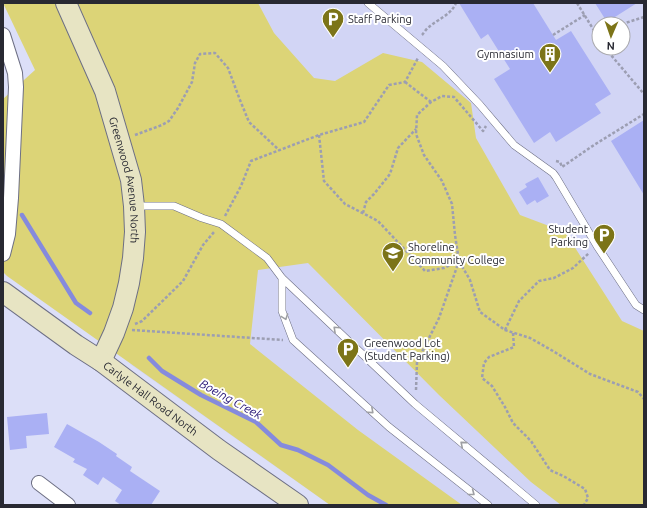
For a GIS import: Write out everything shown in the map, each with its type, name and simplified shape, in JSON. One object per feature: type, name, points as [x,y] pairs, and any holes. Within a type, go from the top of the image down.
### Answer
[{"type":"street","name":"Greenwood Avenue North","points":[[66,3],[105,90],[131,180],[134,206],[135,232],[133,258],[119,331],[100,361]]},
{"type":"street","points":[[3,35],[15,73],[16,87],[11,198],[8,234],[3,254]]},
{"type":"street","name":"Carlyle Hall Road North","points":[[3,292],[100,361],[219,450],[298,505]]},
{"type":"street","points":[[39,483],[68,505]]},
{"type":"lane","points":[[368,3],[443,66],[480,105],[514,145],[553,173],[597,246],[636,305],[644,310]]},
{"type":"lane","points":[[134,206],[174,206],[221,224],[267,258],[282,278],[415,404],[536,505]]},
{"type":"lane","points":[[282,278],[282,311],[293,340],[389,427],[488,505]]},
{"type":"path","points":[[422,36],[428,28],[448,14],[454,8],[456,3]]},
{"type":"path","points":[[577,3],[591,24]]},
{"type":"path","points":[[553,35],[585,15]]},
{"type":"path","points":[[631,21],[644,17]]},
{"type":"path","points":[[120,141],[162,125],[168,121],[178,108],[192,82],[195,63],[200,54],[215,53],[228,68],[249,122],[279,150]]},
{"type":"path","points":[[612,56],[644,94]]},
{"type":"path","points":[[405,82],[419,57]]},
{"type":"path","points":[[119,331],[142,321],[183,281],[203,245],[221,224],[241,186],[251,160],[319,135],[364,122],[389,85],[405,82],[431,102]]},
{"type":"path","points":[[491,118],[483,131],[454,97],[442,96],[431,102],[417,115],[416,134],[424,155],[442,181],[452,204],[459,261],[470,280],[480,312],[505,330],[530,338],[553,350],[590,374],[638,392],[644,399]]},
{"type":"path","points":[[562,167],[644,114]]},
{"type":"path","points":[[363,213],[366,202],[390,174],[398,148],[417,128]]},
{"type":"path","points":[[319,135],[324,181],[345,204],[378,221],[425,271],[444,268],[459,261]]},
{"type":"path","points":[[505,330],[519,301],[539,281],[554,278],[573,268],[597,246]]},
{"type":"path","points":[[415,404],[417,362],[439,318],[459,261]]},
{"type":"path","points":[[119,331],[293,340]]},
{"type":"path","points":[[513,332],[514,348],[489,357],[484,363],[482,378],[492,386],[513,423],[531,441],[550,470],[585,489],[588,498],[584,505]]},
{"type":"shaded area","name":"Shoreline Community College","points":[[3,3],[258,3],[274,33],[314,78],[335,81],[383,53],[422,62],[471,103],[476,138],[520,215],[565,232],[622,321],[644,331],[644,505],[561,505],[531,482],[439,395],[308,263],[258,270],[250,344],[358,430],[462,505],[330,505],[7,276],[3,272],[3,99],[35,70]]},
{"type":"shaded area","name":"Shoreline Community College","points":[[83,3],[644,3],[644,505],[330,505],[130,364]]},
{"type":"building","name":"Gymnasium","points":[[459,3],[533,3],[556,40],[571,31],[611,94],[595,104],[601,113],[556,142],[550,132],[534,143],[494,79],[510,69],[488,34],[481,39]]},
{"type":"building","points":[[595,3],[637,3],[616,16],[603,16]]},
{"type":"building","points":[[644,120],[644,195],[611,141]]},
{"type":"building","points":[[538,177],[549,196],[537,203],[535,200],[527,205],[519,192],[527,187],[525,184]]},
{"type":"building","points":[[47,413],[49,434],[26,436],[27,448],[10,450],[7,417]]},
{"type":"building","points":[[67,424],[117,454],[116,456],[132,467],[130,471],[160,491],[151,505],[121,505],[115,501],[122,490],[103,477],[98,485],[83,475],[87,469],[73,462],[75,459],[54,447]]},
{"type":"waterway","name":"Boeing Creek","points":[[22,215],[76,303],[90,313]]},
{"type":"waterway","name":"Boeing Creek","points":[[149,358],[162,371],[201,395],[256,422],[281,445],[298,450],[328,465],[368,495],[386,505]]},
{"type":"place","name":"Staff Parking","points":[[333,38]]},
{"type":"place","name":"Gymnasium","points":[[550,74]]},
{"type":"place","name":"Student Parking","points":[[604,254]]},
{"type":"place","name":"Shoreline Community College","points":[[393,272]]},
{"type":"place","name":"Greenwood Lot (Student Parking)","points":[[348,368]]}]
